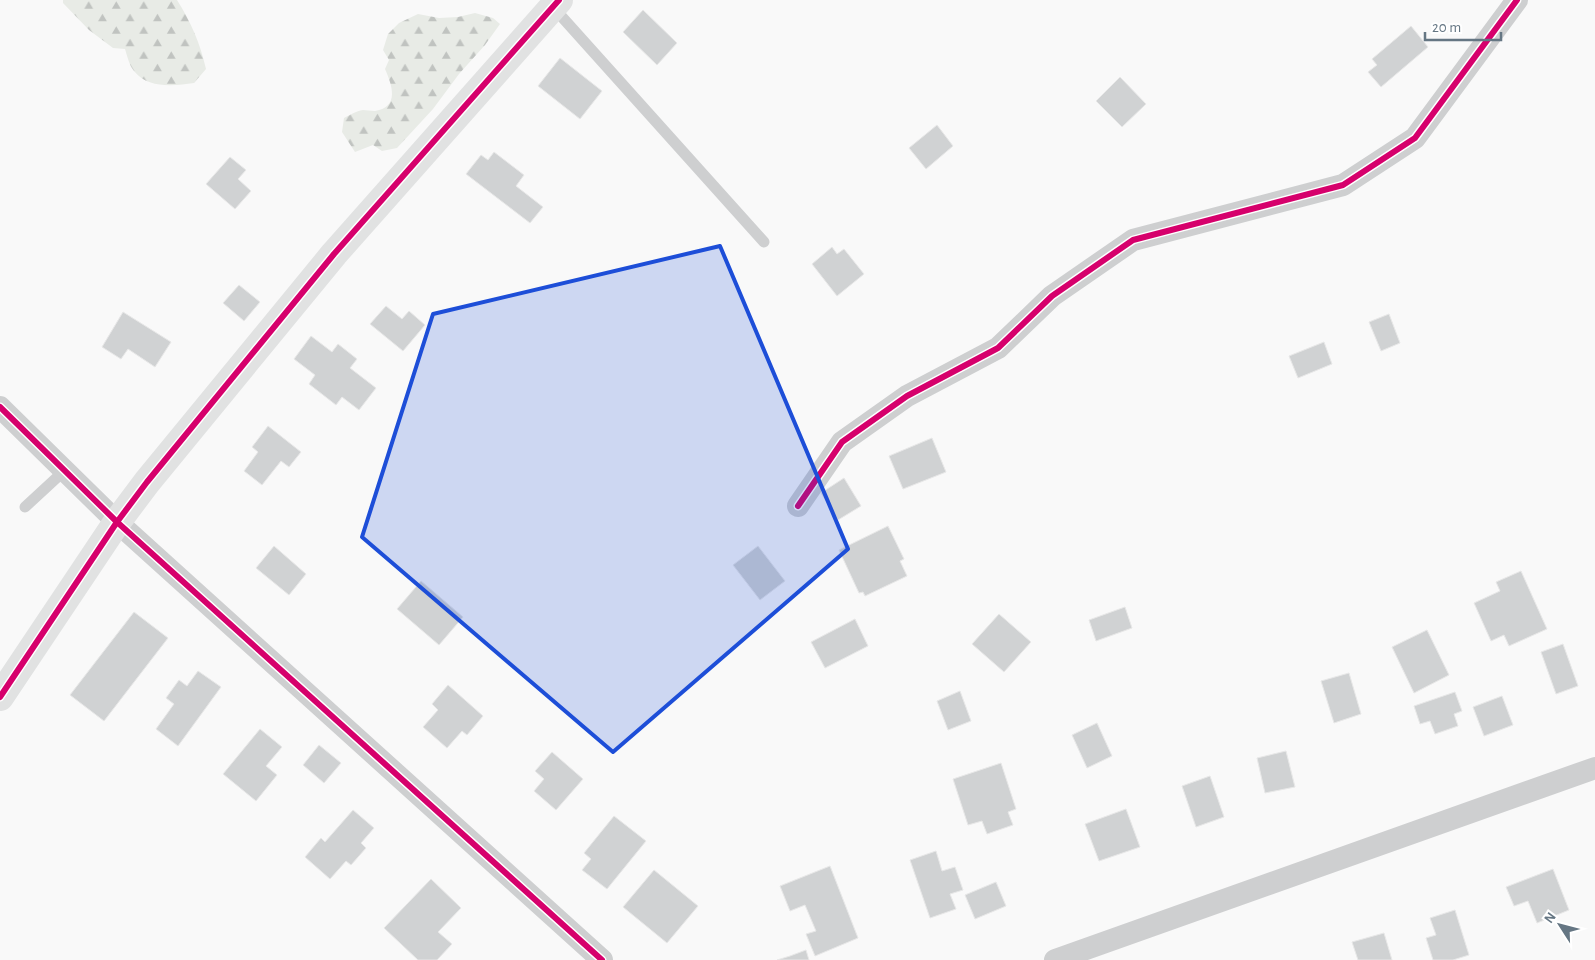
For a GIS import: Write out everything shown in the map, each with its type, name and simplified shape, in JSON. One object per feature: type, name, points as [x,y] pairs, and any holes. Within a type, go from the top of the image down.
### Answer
[{"type":"street","points":[[798,506],[842,442],[908,396],[998,348],[1052,296],[1133,240],[1343,186],[1415,138],[1517,0]]},
{"type":"street","points":[[0,697],[117,522],[147,482],[334,254],[556,4]]},
{"type":"street","points":[[0,407],[117,522],[602,960]]},
{"type":"street","points":[[1055,960],[1595,768]]},
{"type":"lane","points":[[556,4],[764,242]]},
{"type":"lane","points":[[25,507],[64,471]]},
{"type":"highlighted area","points":[[720,246],[848,549],[613,752],[362,537],[433,314]]},
{"type":"green space","points":[[63,0],[177,0],[187,16],[201,50],[206,69],[194,83],[162,85],[146,81],[132,69],[125,49],[113,48],[89,30],[63,3]]},
{"type":"green space","points":[[475,13],[493,18],[500,24],[433,109],[397,148],[382,151],[373,145],[355,152],[342,132],[344,118],[363,110],[375,111],[383,109],[391,100],[392,88],[385,69],[389,60],[383,50],[388,34],[399,23],[418,14],[439,18],[458,17]]},
{"type":"building","points":[[643,10],[677,43],[657,65],[623,32]]},
{"type":"building","points":[[1411,26],[1428,47],[1381,87],[1368,72],[1377,65],[1372,59]]},
{"type":"building","points":[[560,58],[602,91],[580,119],[538,86]]},
{"type":"building","points":[[1120,77],[1146,104],[1122,127],[1096,101]]},
{"type":"building","points":[[937,125],[953,146],[926,169],[909,148]]},
{"type":"building","points":[[494,152],[524,175],[516,186],[543,207],[530,223],[466,174],[481,155],[488,160]]},
{"type":"building","points":[[230,157],[246,170],[238,179],[251,191],[235,209],[206,184]]},
{"type":"building","points":[[832,247],[837,254],[844,249],[864,274],[837,296],[812,264]]},
{"type":"building","points":[[239,285],[260,302],[244,321],[223,303]]},
{"type":"building","points":[[386,306],[402,319],[409,311],[425,325],[403,351],[370,324]]},
{"type":"building","points":[[123,312],[171,342],[155,367],[128,349],[121,359],[102,347]]},
{"type":"building","points":[[1389,314],[1400,343],[1381,351],[1369,322]]},
{"type":"building","points":[[311,336],[332,352],[338,344],[357,359],[350,368],[376,388],[359,410],[342,397],[336,405],[309,384],[315,375],[294,359]]},
{"type":"building","points":[[1324,342],[1332,364],[1298,378],[1289,356]]},
{"type":"building","points":[[268,426],[301,452],[289,467],[281,461],[262,485],[244,471],[258,452],[252,447]]},
{"type":"building","points":[[932,438],[946,472],[903,489],[889,456]]},
{"type":"building","points":[[844,478],[861,506],[838,520],[821,493]]},
{"type":"building","points":[[888,526],[904,559],[900,561],[907,576],[865,596],[863,592],[859,593],[839,550]]},
{"type":"building","points":[[274,546],[306,574],[289,595],[256,568]]},
{"type":"building","points":[[758,546],[785,581],[760,600],[733,565]]},
{"type":"building","points":[[1521,571],[1547,629],[1509,646],[1504,635],[1491,641],[1474,603],[1500,591],[1496,582]]},
{"type":"building","points":[[421,581],[463,617],[439,645],[397,609]]},
{"type":"building","points":[[1125,607],[1132,628],[1096,641],[1089,620]]},
{"type":"building","points":[[134,612],[168,638],[104,721],[70,695]]},
{"type":"building","points":[[999,614],[1031,642],[1004,672],[972,644]]},
{"type":"building","points":[[855,619],[868,646],[825,668],[811,642]]},
{"type":"building","points":[[1427,630],[1449,675],[1414,693],[1392,647]]},
{"type":"building","points":[[1563,644],[1578,686],[1556,694],[1541,652]]},
{"type":"building","points":[[198,671],[221,687],[178,746],[156,729],[174,704],[166,698],[179,680],[187,686]]},
{"type":"building","points":[[1349,673],[1361,714],[1334,723],[1321,681]]},
{"type":"building","points":[[448,685],[483,716],[467,735],[462,731],[447,748],[423,727],[438,710],[432,704]]},
{"type":"building","points":[[960,691],[971,721],[948,730],[937,701]]},
{"type":"building","points":[[1455,692],[1462,711],[1454,714],[1458,726],[1435,734],[1430,721],[1420,724],[1414,706]]},
{"type":"building","points":[[1502,696],[1513,725],[1484,736],[1473,707]]},
{"type":"building","points":[[1097,723],[1112,756],[1087,768],[1072,735]]},
{"type":"building","points":[[260,729],[282,747],[266,766],[277,775],[256,801],[223,774]]},
{"type":"building","points":[[319,745],[341,763],[324,783],[303,765]]},
{"type":"building","points":[[1286,751],[1295,787],[1265,793],[1257,758]]},
{"type":"building","points":[[552,752],[583,779],[556,810],[534,791],[544,779],[535,771]]},
{"type":"building","points":[[1001,763],[1016,809],[1008,812],[1013,825],[987,834],[982,821],[968,825],[953,779]]},
{"type":"building","points":[[1210,776],[1224,817],[1196,827],[1182,786]]},
{"type":"building","points":[[1126,809],[1140,847],[1099,861],[1085,824]]},
{"type":"building","points":[[353,810],[374,828],[361,843],[366,848],[351,865],[346,861],[330,879],[305,857],[321,838],[325,842]]},
{"type":"building","points":[[614,816],[646,841],[607,889],[582,870],[591,859],[584,853]]},
{"type":"building","points":[[936,851],[942,871],[955,867],[963,890],[950,894],[956,909],[930,918],[910,860]]},
{"type":"building","points":[[830,866],[858,938],[815,956],[806,934],[816,931],[805,905],[790,911],[780,886]]},
{"type":"building","points":[[1553,869],[1569,910],[1537,923],[1528,901],[1514,906],[1506,887]]},
{"type":"building","points":[[654,870],[698,906],[667,943],[623,907]]},
{"type":"building","points":[[431,879],[461,908],[438,932],[452,944],[437,960],[418,960],[384,928]]},
{"type":"building","points":[[996,882],[1006,906],[975,919],[965,895]]},
{"type":"building","points":[[1455,910],[1469,955],[1453,960],[1433,960],[1426,938],[1436,935],[1430,918]]},
{"type":"building","points":[[1384,933],[1392,960],[1358,960],[1352,942]]},
{"type":"building","points":[[806,950],[809,960],[777,960],[790,956]]},
{"type":"cycle path","points":[[0,697],[117,522],[147,482],[334,254],[559,0]]},
{"type":"cycle path","points":[[798,506],[842,442],[907,396],[998,348],[1052,296],[1133,240],[1343,185],[1415,138],[1517,0]]},
{"type":"cycle path","points":[[0,407],[117,522],[602,960]]}]
